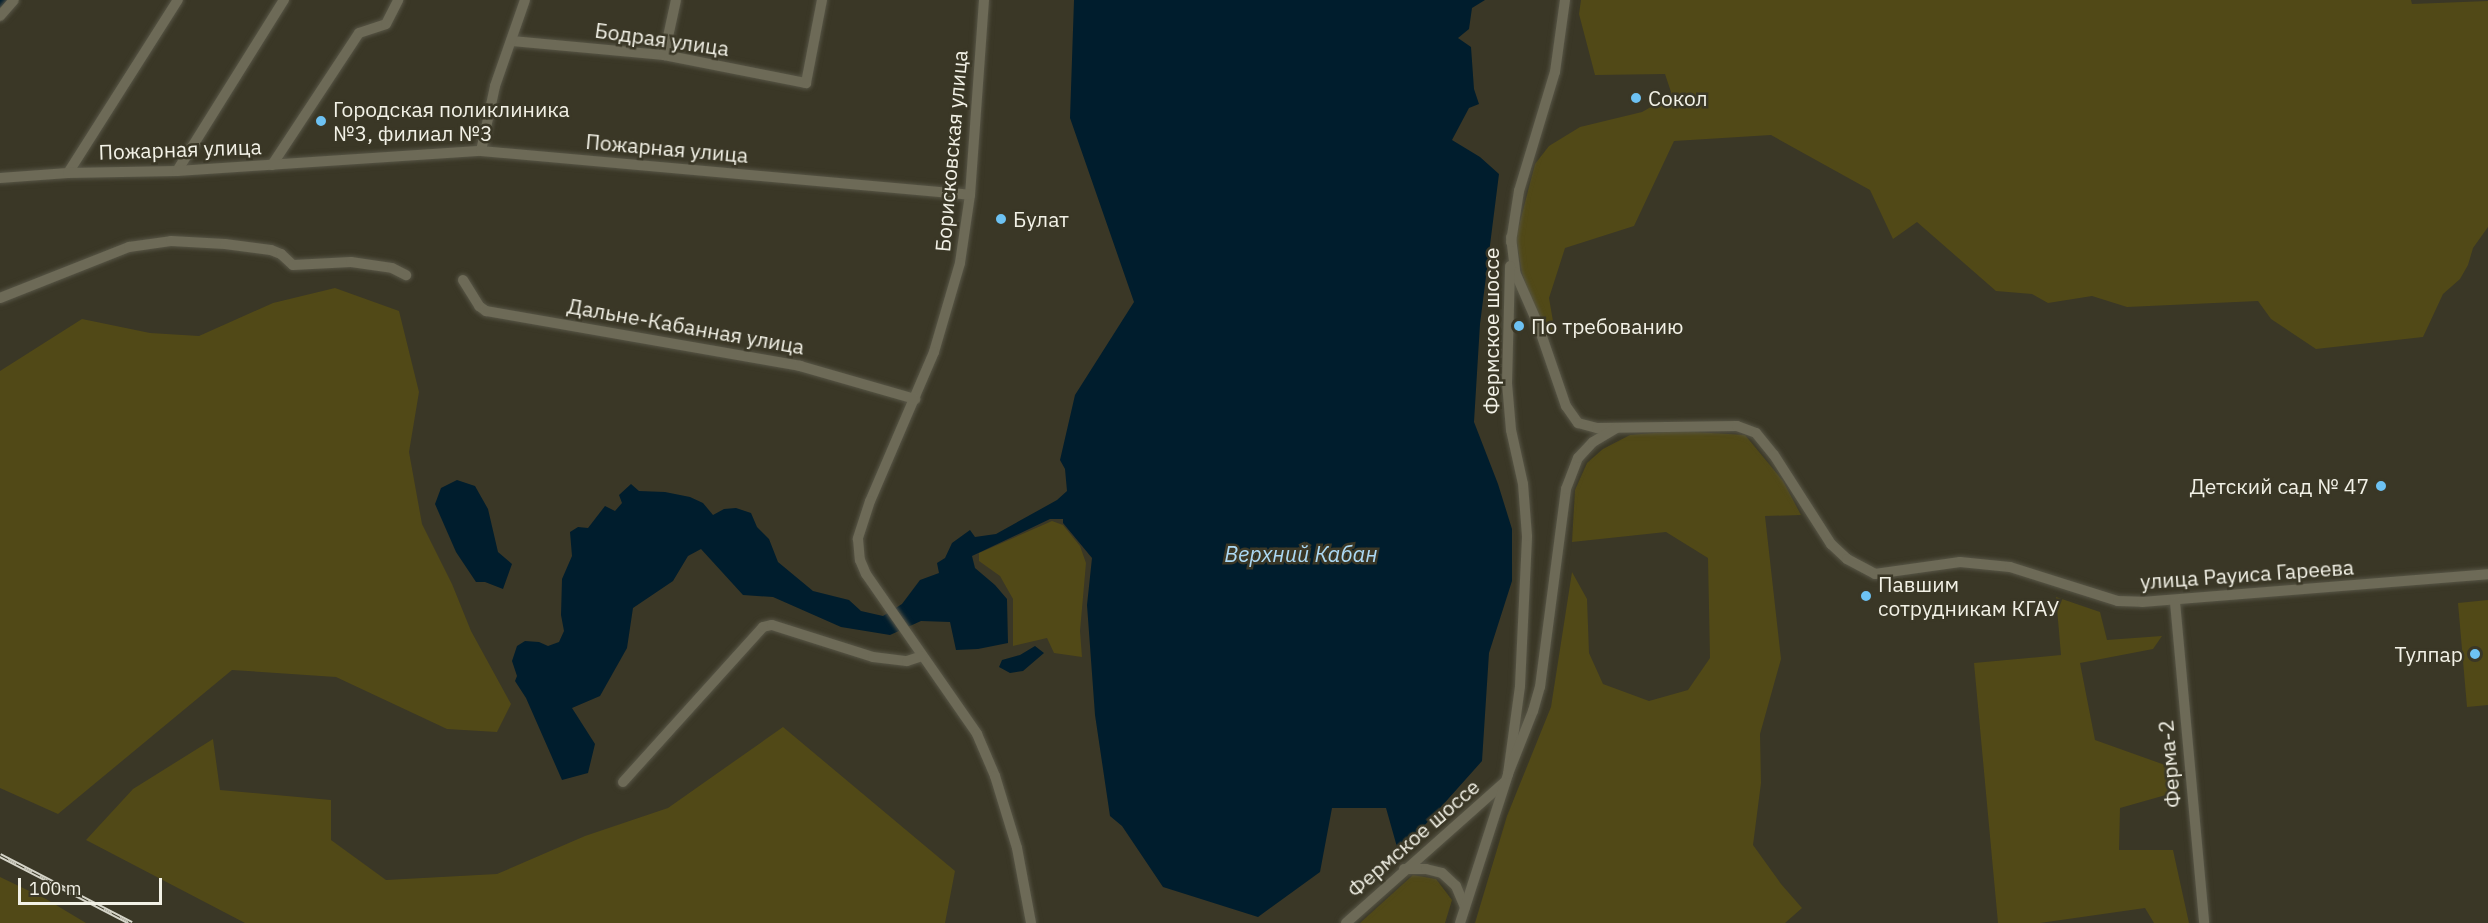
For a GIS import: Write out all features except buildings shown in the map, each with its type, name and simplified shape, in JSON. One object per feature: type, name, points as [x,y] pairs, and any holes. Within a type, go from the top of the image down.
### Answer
[{"type":"street","points":[[0,16],[14,0]]},
{"type":"street","points":[[68,173],[178,0]]},
{"type":"street","points":[[177,171],[284,0]]},
{"type":"street","points":[[272,165],[359,33],[386,24],[398,0]]},
{"type":"street","points":[[481,151],[495,86],[525,0]]},
{"type":"street","points":[[664,55],[676,0]]},
{"type":"street","name":"Бодрая улица","points":[[512,41],[664,55],[806,83],[822,0]]},
{"type":"street","name":"Борисковская улица","points":[[922,656],[884,604],[866,574],[860,560],[858,539],[870,501],[934,352],[960,263],[970,195],[984,0]]},
{"type":"street","name":"Фермское шоссе","points":[[1346,923],[1507,778],[1520,686],[1527,536],[1523,484],[1511,430],[1507,383],[1511,237],[1519,191],[1556,72],[1565,0]]},
{"type":"street","name":"Пожарная улица","points":[[0,178],[68,173],[177,171],[481,151],[970,195]]},
{"type":"street","name":"улица Рауиса Гареева","points":[[1511,237],[1515,272],[1537,322],[1566,406],[1578,423],[1597,428],[1737,426],[1756,433],[1774,455],[1831,544],[1847,559],[1875,574],[1970,563],[2010,567],[2118,601],[2175,602],[2488,574]]},
{"type":"street","points":[[0,298],[129,247],[163,242],[271,250],[281,254],[293,265],[351,262],[392,268],[406,275]]},
{"type":"street","name":"Дальне-Кабанная улица","points":[[463,280],[479,306],[486,311],[800,366],[915,399]]},
{"type":"street","name":"Фермское шоссе","points":[[1460,923],[1507,778],[1540,687],[1566,489],[1578,458],[1593,442],[1617,427]]},
{"type":"street","name":"Ферма-2","points":[[2175,602],[2204,923]]},
{"type":"street","points":[[623,782],[763,627],[772,625],[873,657],[907,661],[922,656],[948,689],[977,734],[995,776],[1017,848],[1031,923]]},
{"type":"street","points":[[1404,869],[1426,869],[1442,873],[1456,886],[1465,907]]},
{"type":"shaded area","points":[[1581,0],[2411,0],[2412,4],[2488,1],[2488,227],[2473,248],[2468,265],[2460,279],[2443,294],[2423,337],[2316,349],[2271,319],[2258,301],[2127,307],[2092,296],[2048,303],[2032,294],[1996,291],[1917,222],[1893,239],[1870,190],[1771,135],[1674,141],[1634,226],[1565,248],[1549,298],[1554,327],[1545,338],[1522,273],[1516,237],[1535,164],[1549,146],[1580,127],[1642,112],[1672,95],[1665,74],[1595,75],[1579,14]]},
{"type":"shaded area","points":[[335,288],[399,311],[419,392],[409,452],[422,524],[452,584],[471,631],[511,704],[497,732],[447,729],[336,677],[232,670],[58,814],[0,788],[0,371],[82,319],[150,333],[199,336],[273,303]]},
{"type":"shaded area","points":[[1677,431],[1745,435],[1783,481],[1801,515],[1765,516],[1781,659],[1760,734],[1761,783],[1753,845],[1781,884],[1802,908],[1785,923],[1475,923],[1507,816],[1551,707],[1572,572],[1587,599],[1589,653],[1603,684],[1649,701],[1688,690],[1710,658],[1708,558],[1666,532],[1572,542],[1575,490],[1587,463],[1603,449],[1630,435]]},
{"type":"shaded area","points":[[1052,521],[1063,525],[1080,546],[1086,563],[1080,631],[1082,657],[1054,653],[1047,638],[1013,646],[1013,599],[1000,576],[979,561],[979,553]]},
{"type":"shaded area","points":[[2056,597],[2100,612],[2107,640],[2162,636],[2153,649],[2080,663],[2095,740],[2165,765],[2180,791],[2120,808],[2119,850],[2173,850],[2189,923],[2154,923],[2145,908],[2040,923],[1998,923],[1974,663],[2061,655]]},
{"type":"shaded area","name":"Тулпар","points":[[2488,600],[2488,705],[2467,707],[2458,603]]},
{"type":"shaded area","points":[[783,727],[955,871],[945,923],[245,923],[86,840],[133,789],[213,739],[220,790],[331,800],[331,840],[386,880],[497,874],[585,836],[668,808]]},
{"type":"shaded area","points":[[1413,875],[1436,879],[1452,900],[1445,923],[1360,923]]},
{"type":"shaded area","points":[[0,877],[46,899],[86,923],[0,923]]},
{"type":"water","name":"Верхний Кабан","points":[[1074,0],[1485,0],[1472,8],[1469,29],[1458,38],[1471,47],[1474,89],[1479,104],[1469,108],[1452,140],[1480,157],[1499,174],[1480,324],[1474,422],[1498,484],[1512,529],[1512,581],[1489,653],[1482,761],[1399,854],[1386,808],[1332,808],[1320,872],[1258,917],[1163,887],[1122,826],[1110,816],[1095,715],[1087,605],[1092,558],[1063,523],[1063,519],[1050,519],[972,556],[975,568],[1007,599],[1008,643],[978,649],[956,650],[950,622],[921,621],[890,635],[841,627],[773,597],[743,595],[701,549],[688,556],[673,581],[633,608],[627,648],[600,696],[572,708],[595,744],[588,773],[562,780],[526,698],[515,681],[517,676],[512,661],[517,646],[525,641],[539,642],[548,646],[559,642],[564,631],[561,615],[562,579],[572,556],[570,532],[578,527],[588,528],[605,506],[615,511],[622,503],[619,495],[631,484],[639,491],[665,492],[690,497],[703,503],[713,515],[724,509],[736,508],[751,513],[757,527],[769,539],[778,562],[813,591],[849,600],[861,611],[883,616],[902,604],[920,580],[939,573],[937,563],[945,558],[952,543],[970,530],[975,537],[996,534],[1057,500],[1067,491],[1065,469],[1060,460],[1075,395],[1134,302],[1070,118]]},
{"type":"water","points":[[457,480],[475,486],[488,509],[498,552],[512,564],[503,589],[485,582],[476,582],[456,552],[435,504],[441,488]]},
{"type":"water","points":[[1035,646],[1044,653],[1023,671],[1010,673],[999,667],[1002,660],[1020,655]]},
{"type":"railway","points":[[0,855],[132,923]]},
{"type":"place","name":"Сокол","points":[[1636,98]]},
{"type":"place","name":"Городская поликлиника №3, филиал №3","points":[[321,121]]},
{"type":"place","name":"Булат","points":[[1001,219]]},
{"type":"place","name":"По требованию","points":[[1519,326]]},
{"type":"place","name":"Детский сад № 47","points":[[2381,486]]},
{"type":"place","name":"Павшим сотрудникам КГАУ","points":[[1866,596]]},
{"type":"place","name":"Тулпар","points":[[2475,654]]}]
